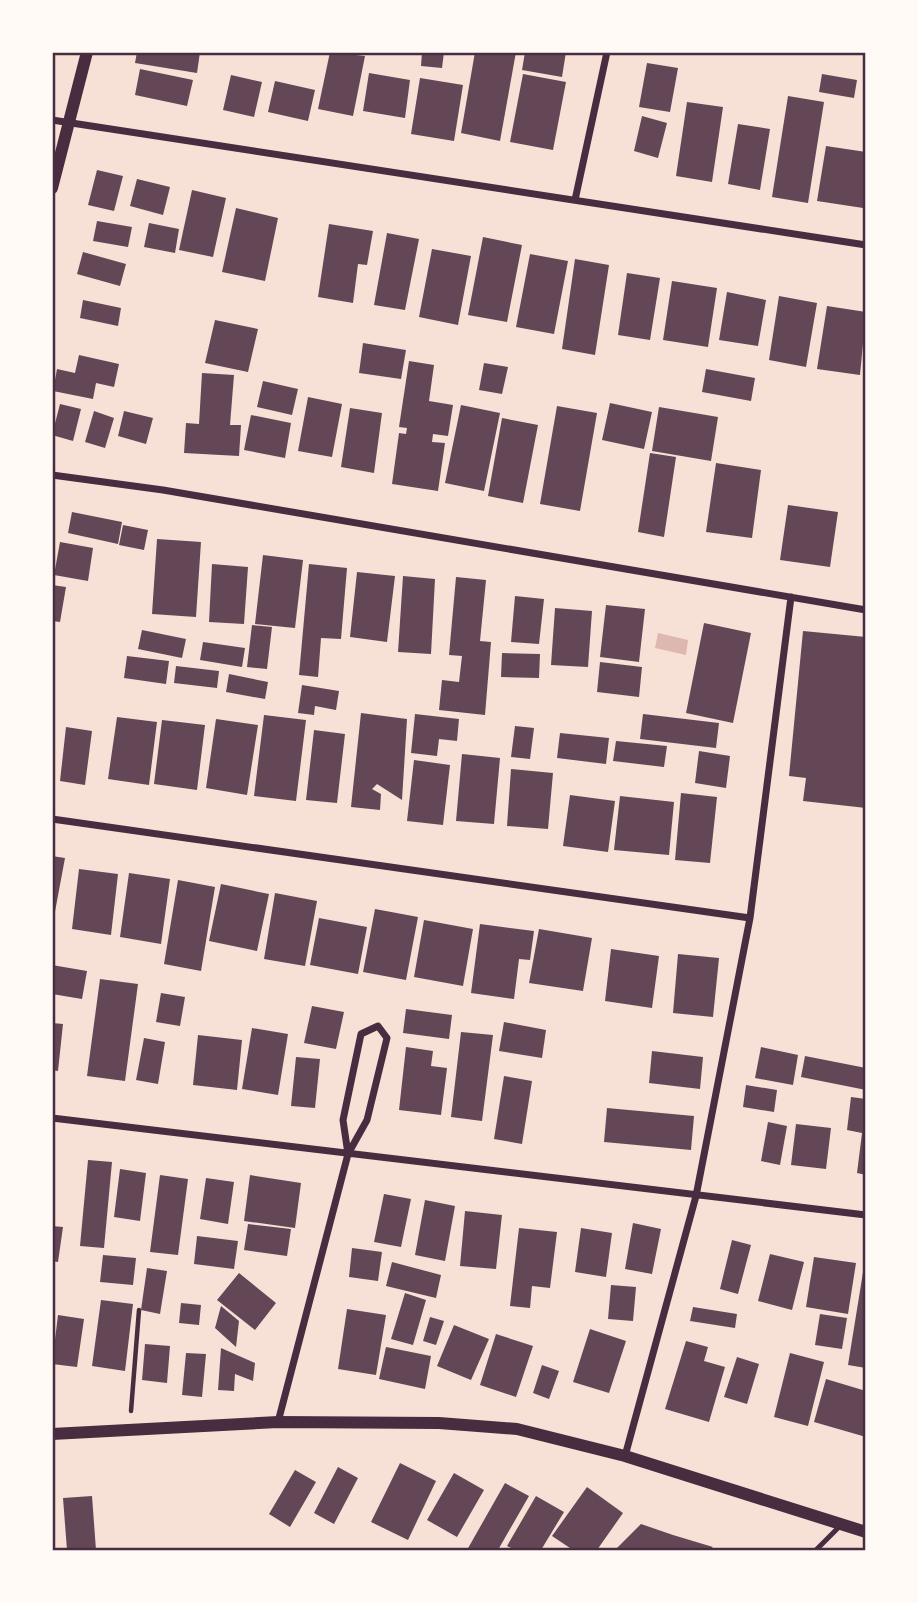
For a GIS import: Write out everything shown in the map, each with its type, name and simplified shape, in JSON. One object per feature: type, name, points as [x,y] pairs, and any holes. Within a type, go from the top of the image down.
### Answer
[{"type":"street","points":[[52,188],[87,52]]},
{"type":"street","points":[[575,200],[607,52]]},
{"type":"street","points":[[52,120],[866,245]]},
{"type":"street","points":[[52,475],[163,489],[866,610]]},
{"type":"street","points":[[625,1456],[696,1196],[750,918],[791,597]]},
{"type":"street","points":[[52,819],[750,918]]},
{"type":"street","points":[[278,1422],[348,1154],[367,1120],[387,1038],[378,1026],[361,1034],[343,1120],[348,1154]]},
{"type":"street","points":[[52,1118],[866,1215]]},
{"type":"street","points":[[52,1434],[278,1422],[439,1423],[517,1429],[625,1456],[866,1532]]},
{"type":"lane","points":[[816,1550],[841,1525]]},
{"type":"path","points":[[130,1415],[139,1310]]},
{"type":"shaded area","points":[[658,633],[688,640],[686,655],[655,648]]},
{"type":"building","points":[[137,52],[200,52],[197,73],[135,63]]},
{"type":"building","points":[[330,52],[365,56],[353,116],[318,109]]},
{"type":"building","points":[[422,52],[444,52],[442,68],[421,66]]},
{"type":"building","points":[[475,52],[516,52],[500,141],[461,133]]},
{"type":"building","points":[[525,52],[566,52],[562,77],[522,70]]},
{"type":"building","points":[[647,63],[678,68],[670,112],[639,107]]},
{"type":"building","points":[[140,69],[193,80],[187,106],[135,95]]},
{"type":"building","points":[[369,73],[410,80],[405,118],[363,111]]},
{"type":"building","points":[[523,74],[566,82],[553,150],[510,142]]},
{"type":"building","points":[[822,74],[857,80],[854,98],[819,92]]},
{"type":"building","points":[[231,75],[262,82],[254,117],[223,110]]},
{"type":"building","points":[[420,78],[463,85],[454,141],[411,134]]},
{"type":"building","points":[[275,81],[315,90],[308,121],[268,112]]},
{"type":"building","points":[[788,96],[824,102],[808,203],[772,197]]},
{"type":"building","points":[[687,102],[723,107],[712,182],[676,176]]},
{"type":"building","points":[[642,116],[667,123],[658,158],[634,151]]},
{"type":"building","points":[[738,124],[770,129],[760,190],[728,184]]},
{"type":"building","points":[[826,146],[866,152],[863,208],[817,201]]},
{"type":"building","points":[[97,170],[123,176],[114,211],[88,205]]},
{"type":"building","points":[[137,179],[170,187],[163,215],[130,206]]},
{"type":"building","points":[[192,190],[226,198],[213,257],[179,250]]},
{"type":"building","points":[[236,208],[278,218],[265,281],[222,272]]},
{"type":"building","points":[[97,221],[132,227],[128,247],[93,241]]},
{"type":"building","points":[[149,223],[179,229],[175,253],[144,247]]},
{"type":"building","points":[[329,224],[373,231],[367,265],[358,264],[353,303],[318,297]]},
{"type":"building","points":[[387,233],[419,239],[405,310],[374,305]]},
{"type":"building","points":[[483,237],[522,245],[507,322],[468,315]]},
{"type":"building","points":[[432,249],[471,256],[458,325],[419,317]]},
{"type":"building","points":[[83,252],[126,264],[120,286],[77,274]]},
{"type":"building","points":[[530,254],[568,261],[554,334],[516,327]]},
{"type":"building","points":[[575,259],[609,265],[595,355],[562,349]]},
{"type":"building","points":[[627,273],[660,278],[650,340],[618,335]]},
{"type":"building","points":[[672,281],[717,288],[708,347],[663,340]]},
{"type":"building","points":[[727,292],[766,300],[758,346],[719,340]]},
{"type":"building","points":[[779,296],[817,303],[806,367],[769,360]]},
{"type":"building","points":[[83,300],[121,308],[118,326],[80,318]]},
{"type":"building","points":[[827,306],[866,312],[860,375],[817,369]]},
{"type":"building","points":[[215,320],[258,329],[248,372],[205,363]]},
{"type":"building","points":[[363,343],[406,350],[401,379],[359,373]]},
{"type":"building","points":[[79,355],[119,364],[114,387],[96,383],[93,399],[53,391],[57,369],[75,373]]},
{"type":"building","points":[[409,361],[434,365],[429,401],[453,405],[448,436],[433,434],[432,442],[445,443],[438,491],[392,484],[399,433],[406,434],[407,428],[399,427]]},
{"type":"building","points":[[484,363],[508,367],[502,394],[479,390]]},
{"type":"building","points":[[706,369],[755,378],[751,401],[702,392]]},
{"type":"building","points":[[202,373],[234,375],[230,425],[241,425],[239,456],[184,453],[186,423],[199,424]]},
{"type":"building","points":[[263,381],[298,389],[292,415],[257,407]]},
{"type":"building","points":[[308,397],[342,404],[332,457],[298,451]]},
{"type":"building","points":[[610,403],[652,412],[644,449],[602,440]]},
{"type":"building","points":[[60,404],[81,409],[73,441],[52,435]]},
{"type":"building","points":[[461,405],[500,413],[484,491],[445,483]]},
{"type":"building","points":[[557,406],[597,413],[580,511],[540,504]]},
{"type":"building","points":[[659,407],[718,417],[711,461],[652,451]]},
{"type":"building","points":[[350,408],[382,413],[374,473],[341,467]]},
{"type":"building","points":[[94,411],[114,418],[105,448],[85,442]]},
{"type":"building","points":[[124,411],[153,418],[146,444],[118,436]]},
{"type":"building","points":[[251,415],[291,423],[285,458],[244,450]]},
{"type":"building","points":[[502,418],[538,425],[523,503],[488,496]]},
{"type":"building","points":[[650,453],[676,457],[664,537],[638,532]]},
{"type":"building","points":[[716,463],[761,470],[752,538],[706,532]]},
{"type":"building","points":[[788,505],[838,512],[830,567],[780,560]]},
{"type":"building","points":[[72,512],[122,522],[118,544],[68,533]]},
{"type":"building","points":[[123,525],[148,530],[144,550],[119,545]]},
{"type":"building","points":[[157,539],[201,542],[196,617],[152,614]]},
{"type":"building","points":[[60,542],[93,548],[88,581],[54,575]]},
{"type":"building","points":[[263,555],[303,560],[295,628],[255,624]]},
{"type":"building","points":[[212,564],[248,567],[244,624],[209,622]]},
{"type":"building","points":[[309,564],[347,568],[341,639],[321,638],[318,677],[299,675]]},
{"type":"building","points":[[357,572],[395,576],[387,642],[350,637]]},
{"type":"building","points":[[403,576],[435,579],[431,654],[398,652]]},
{"type":"building","points":[[456,577],[486,580],[480,641],[491,642],[485,715],[439,710],[442,680],[459,682],[462,656],[449,655]]},
{"type":"building","points":[[52,585],[66,587],[60,622],[52,621]]},
{"type":"building","points":[[515,596],[544,599],[539,644],[511,642]]},
{"type":"building","points":[[606,605],[645,609],[639,662],[600,657]]},
{"type":"building","points":[[555,608],[592,611],[588,667],[551,665]]},
{"type":"building","points":[[704,623],[751,633],[733,723],[686,713]]},
{"type":"building","points":[[252,625],[272,627],[267,669],[247,667]]},
{"type":"building","points":[[142,630],[186,639],[182,658],[138,649]]},
{"type":"building","points":[[803,631],[866,637],[866,808],[803,801],[806,778],[789,776]]},
{"type":"building","points":[[203,642],[245,648],[242,667],[200,660]]},
{"type":"building","points":[[502,653],[540,654],[539,678],[501,677]]},
{"type":"building","points":[[127,656],[169,661],[166,684],[124,678]]},
{"type":"building","points":[[600,662],[642,667],[639,697],[597,692]]},
{"type":"building","points":[[176,666],[219,671],[217,688],[174,683]]},
{"type":"building","points":[[229,674],[268,682],[265,699],[226,692]]},
{"type":"building","points":[[302,685],[339,691],[336,710],[315,706],[314,715],[298,713]]},
{"type":"building","points":[[361,713],[407,719],[402,800],[377,784],[372,789],[381,794],[380,810],[351,807]]},
{"type":"building","points":[[415,714],[459,719],[457,741],[439,739],[437,756],[411,753]]},
{"type":"building","points":[[643,714],[719,723],[716,748],[640,739]]},
{"type":"building","points":[[264,715],[306,720],[296,801],[254,796]]},
{"type":"building","points":[[117,717],[157,722],[149,785],[108,779]]},
{"type":"building","points":[[216,719],[258,725],[247,795],[206,788]]},
{"type":"building","points":[[162,720],[205,725],[197,790],[154,784]]},
{"type":"building","points":[[515,726],[534,728],[530,759],[511,757]]},
{"type":"building","points":[[66,727],[92,731],[85,785],[60,781]]},
{"type":"building","points":[[314,730],[345,734],[337,803],[306,800]]},
{"type":"building","points":[[560,733],[609,738],[606,764],[557,758]]},
{"type":"building","points":[[616,741],[667,746],[664,767],[613,761]]},
{"type":"building","points":[[699,751],[730,756],[726,788],[695,783]]},
{"type":"building","points":[[462,754],[500,758],[494,824],[456,821]]},
{"type":"building","points":[[414,760],[450,765],[443,825],[407,821]]},
{"type":"building","points":[[511,769],[553,773],[548,829],[507,826]]},
{"type":"building","points":[[681,793],[717,797],[710,863],[675,860]]},
{"type":"building","points":[[570,795],[615,801],[608,852],[563,846]]},
{"type":"building","points":[[620,796],[674,802],[669,855],[614,850]]},
{"type":"building","points":[[52,856],[65,858],[54,917],[52,917]]},
{"type":"building","points":[[79,869],[118,874],[111,935],[72,929]]},
{"type":"building","points":[[129,873],[170,879],[161,944],[120,937]]},
{"type":"building","points":[[178,880],[215,887],[201,971],[164,964]]},
{"type":"building","points":[[221,884],[269,894],[257,951],[209,941]]},
{"type":"building","points":[[275,893],[317,901],[305,966],[264,959]]},
{"type":"building","points":[[375,909],[418,917],[406,980],[363,972]]},
{"type":"building","points":[[319,918],[367,927],[358,974],[310,965]]},
{"type":"building","points":[[424,920],[473,929],[463,986],[414,977]]},
{"type":"building","points":[[480,924],[534,931],[530,960],[519,959],[514,999],[471,993]]},
{"type":"building","points":[[539,929],[592,938],[583,991],[529,983]]},
{"type":"building","points":[[611,949],[659,956],[652,1008],[605,1001]]},
{"type":"building","points":[[678,954],[719,958],[713,1017],[673,1013]]},
{"type":"building","points":[[52,965],[87,971],[82,999],[52,994]]},
{"type":"building","points":[[100,979],[138,984],[125,1081],[87,1076]]},
{"type":"building","points":[[161,993],[185,997],[180,1026],[156,1022]]},
{"type":"building","points":[[312,1006],[344,1012],[336,1049],[304,1043]]},
{"type":"building","points":[[406,1009],[452,1015],[449,1039],[403,1033]]},
{"type":"building","points":[[504,1022],[546,1030],[542,1058],[499,1051]]},
{"type":"building","points":[[52,1023],[63,1024],[58,1071],[52,1070]]},
{"type":"building","points":[[252,1028],[288,1034],[278,1095],[242,1089]]},
{"type":"building","points":[[461,1032],[493,1035],[482,1121],[451,1117]]},
{"type":"building","points":[[198,1035],[242,1040],[237,1090],[193,1085]]},
{"type":"building","points":[[144,1038],[165,1042],[158,1084],[136,1080]]},
{"type":"building","points":[[406,1047],[433,1051],[431,1066],[447,1068],[441,1115],[399,1110]]},
{"type":"building","points":[[761,1047],[798,1055],[793,1085],[755,1078]]},
{"type":"building","points":[[652,1051],[703,1057],[700,1089],[649,1083]]},
{"type":"building","points":[[805,1056],[866,1068],[866,1090],[801,1077]]},
{"type":"building","points":[[296,1057],[320,1059],[315,1108],[291,1106]]},
{"type":"building","points":[[504,1076],[532,1081],[522,1144],[494,1139]]},
{"type":"building","points":[[746,1085],[777,1090],[774,1112],[743,1107]]},
{"type":"building","points":[[851,1097],[866,1099],[866,1175],[857,1173],[862,1133],[847,1130]]},
{"type":"building","points":[[607,1108],[694,1116],[691,1150],[604,1142]]},
{"type":"building","points":[[768,1122],[787,1126],[780,1165],[761,1161]]},
{"type":"building","points":[[796,1124],[831,1128],[826,1169],[791,1165]]},
{"type":"building","points":[[88,1160],[112,1162],[104,1248],[80,1246]]},
{"type":"building","points":[[120,1169],[146,1173],[140,1221],[114,1217]]},
{"type":"building","points":[[160,1175],[188,1179],[178,1255],[150,1252]]},
{"type":"building","points":[[250,1175],[301,1183],[295,1228],[244,1221]]},
{"type":"building","points":[[206,1178],[234,1182],[228,1224],[200,1219]]},
{"type":"building","points":[[384,1194],[411,1199],[401,1247],[374,1242]]},
{"type":"building","points":[[425,1200],[455,1206],[445,1261],[415,1255]]},
{"type":"building","points":[[465,1211],[502,1215],[496,1269],[460,1266]]},
{"type":"building","points":[[633,1223],[661,1229],[652,1274],[625,1269]]},
{"type":"building","points":[[248,1224],[291,1229],[287,1256],[244,1250]]},
{"type":"building","points":[[52,1226],[63,1227],[58,1262],[52,1261]]},
{"type":"building","points":[[519,1228],[557,1232],[550,1288],[532,1286],[530,1308],[510,1306]]},
{"type":"building","points":[[581,1228],[612,1233],[606,1277],[575,1272]]},
{"type":"building","points":[[197,1236],[238,1241],[234,1269],[194,1264]]},
{"type":"building","points":[[732,1240],[751,1245],[738,1294],[720,1289]]},
{"type":"building","points":[[352,1248],[382,1252],[378,1281],[349,1277]]},
{"type":"building","points":[[770,1254],[804,1262],[792,1310],[758,1301]]},
{"type":"building","points":[[103,1255],[136,1258],[133,1285],[100,1282]]},
{"type":"building","points":[[814,1257],[856,1263],[848,1314],[806,1307]]},
{"type":"building","points":[[392,1262],[441,1275],[436,1298],[386,1286]]},
{"type":"building","points":[[866,1266],[866,1368],[848,1365]]},
{"type":"building","points":[[147,1268],[167,1271],[160,1314],[141,1310]]},
{"type":"building","points":[[239,1273],[276,1303],[255,1330],[217,1300]]},
{"type":"building","points":[[611,1285],[636,1287],[633,1321],[608,1319]]},
{"type":"building","points":[[405,1293],[426,1300],[413,1345],[391,1339]]},
{"type":"building","points":[[101,1300],[133,1304],[125,1371],[92,1366]]},
{"type":"building","points":[[181,1303],[201,1305],[199,1325],[179,1323]]},
{"type":"building","points":[[221,1306],[239,1321],[236,1347],[215,1328]]},
{"type":"building","points":[[693,1307],[737,1314],[735,1328],[690,1321]]},
{"type":"building","points":[[347,1309],[386,1315],[376,1375],[338,1369]]},
{"type":"building","points":[[820,1314],[847,1318],[842,1349],[815,1345]]},
{"type":"building","points":[[58,1315],[84,1319],[77,1367],[52,1364]]},
{"type":"building","points":[[430,1317],[444,1321],[436,1345],[423,1341]]},
{"type":"building","points":[[454,1325],[489,1339],[471,1380],[437,1366]]},
{"type":"building","points":[[590,1329],[626,1341],[609,1393],[573,1382]]},
{"type":"building","points":[[496,1334],[533,1346],[516,1397],[480,1385]]},
{"type":"building","points":[[686,1341],[708,1347],[704,1361],[725,1367],[709,1422],[665,1409]]},
{"type":"building","points":[[145,1344],[170,1346],[167,1383],[142,1380]]},
{"type":"building","points":[[386,1347],[431,1356],[425,1389],[379,1379]]},
{"type":"building","points":[[221,1348],[255,1363],[253,1381],[235,1374],[234,1391],[218,1390]]},
{"type":"building","points":[[186,1353],[206,1354],[202,1397],[182,1395]]},
{"type":"building","points":[[790,1353],[824,1362],[808,1426],[774,1417]]},
{"type":"building","points":[[737,1357],[759,1364],[747,1404],[724,1397]]},
{"type":"building","points":[[542,1365],[559,1371],[549,1399],[533,1393]]},
{"type":"building","points":[[826,1379],[866,1391],[866,1437],[814,1422]]},
{"type":"building","points":[[400,1463],[436,1481],[408,1540],[371,1522]]},
{"type":"building","points":[[338,1467],[358,1478],[334,1524],[314,1513]]},
{"type":"building","points":[[295,1470],[316,1482],[290,1527],[269,1514]]},
{"type":"building","points":[[454,1473],[484,1490],[457,1537],[427,1520]]},
{"type":"building","points":[[505,1483],[529,1496],[498,1550],[467,1550]]},
{"type":"building","points":[[587,1487],[623,1513],[597,1550],[573,1550],[552,1536]]},
{"type":"building","points":[[92,1496],[96,1550],[67,1550],[63,1498]]},
{"type":"building","points":[[536,1496],[564,1512],[541,1550],[515,1550],[507,1546]]},
{"type":"building","points":[[641,1524],[713,1547],[709,1550],[615,1550]]}]
